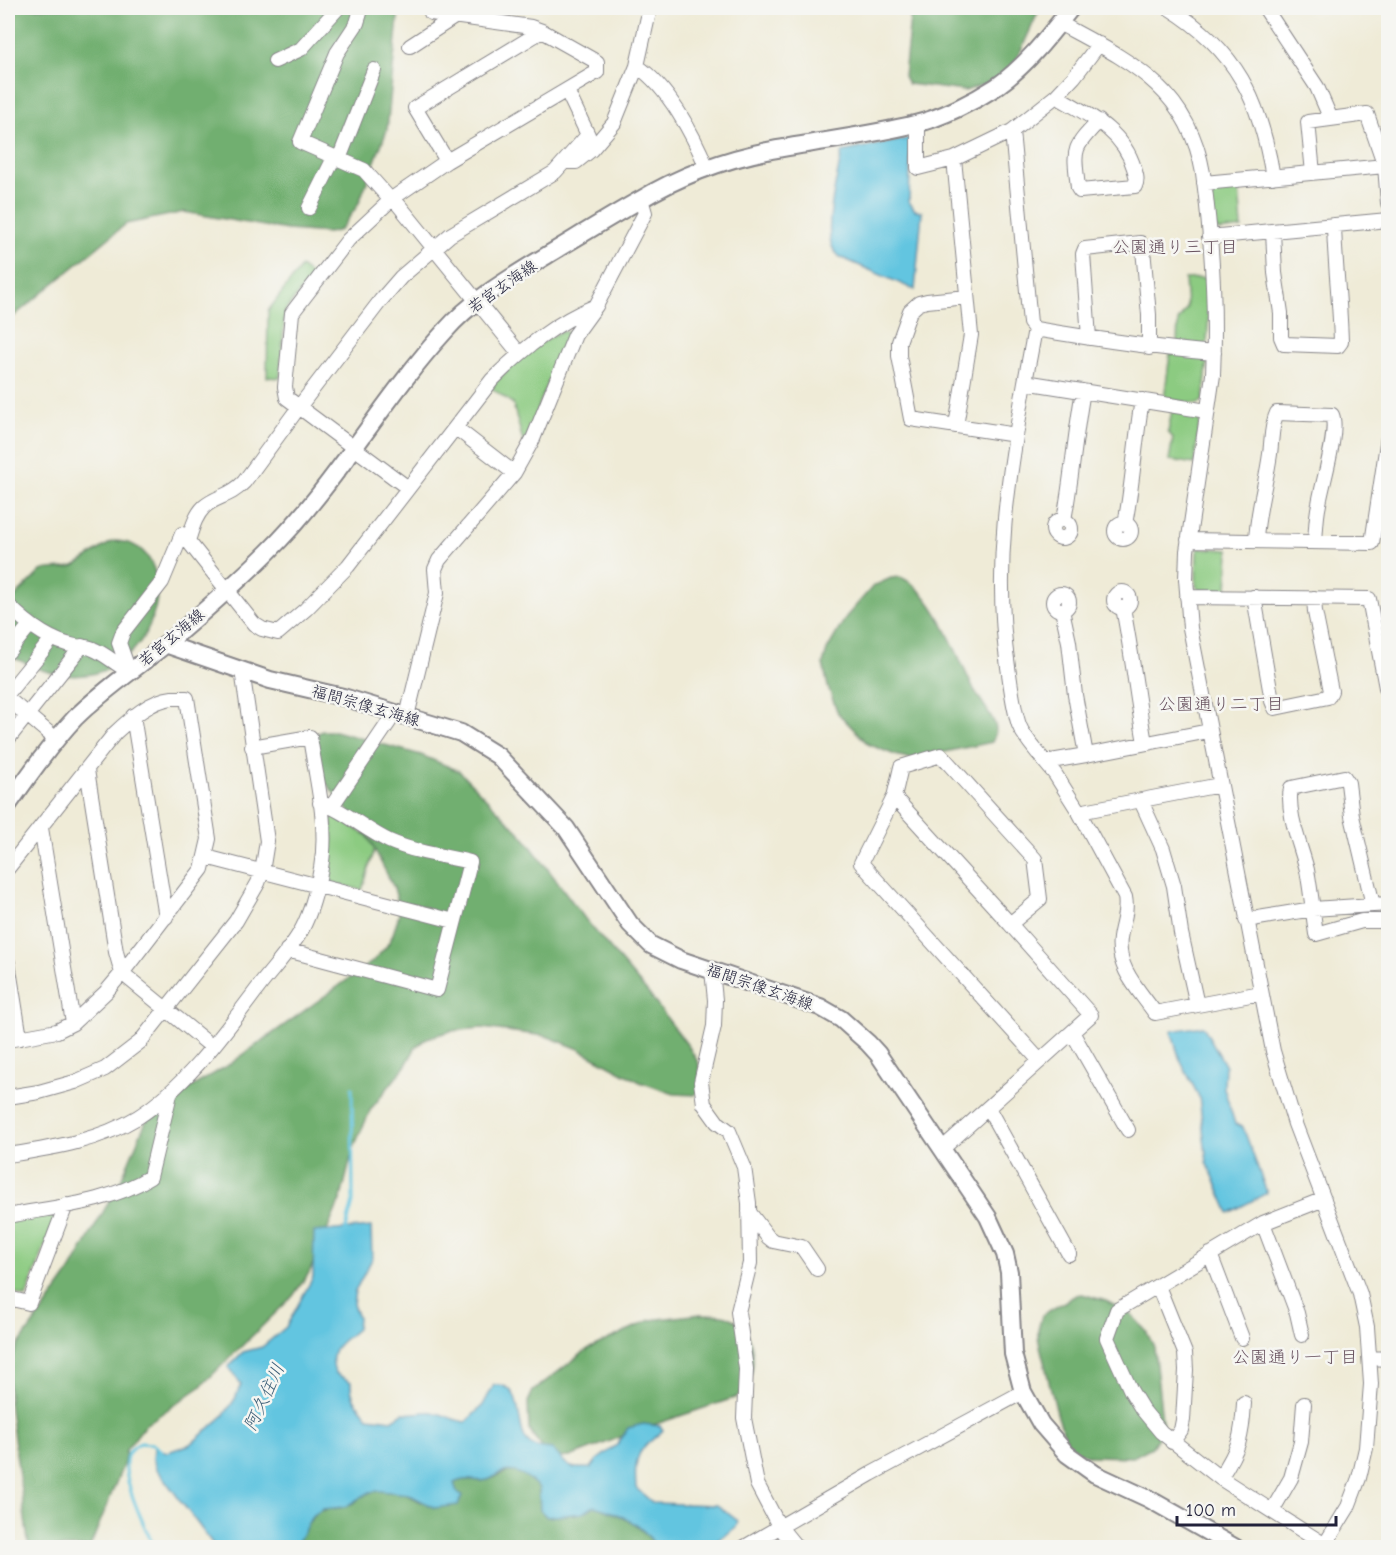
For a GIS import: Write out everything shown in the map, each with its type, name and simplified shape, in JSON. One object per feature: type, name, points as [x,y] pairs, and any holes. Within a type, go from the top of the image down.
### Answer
[{"type":"main road","name":"若宮玄海線","points":[[8,805],[56,739],[90,704],[165,644],[269,551],[305,511],[439,338],[476,301],[515,275],[675,180],[769,150],[918,124],[966,104],[996,87],[1040,47],[1071,8]]},
{"type":"main road","name":"福間宗像玄海線","points":[[165,644],[270,680],[401,714],[461,733],[498,756],[566,828],[640,937],[661,951],[820,1007],[841,1019],[878,1053],[988,1217],[1005,1254],[1011,1289],[1017,1395],[1054,1441],[1080,1464],[1110,1483],[1149,1499],[1231,1546]]},
{"type":"street","points":[[275,61],[301,49],[338,8]]},
{"type":"street","points":[[357,8],[360,13],[357,23],[337,53],[300,142],[364,170],[388,197],[393,198],[519,353]]},
{"type":"street","points":[[1169,8],[1199,29],[1218,47],[1245,86],[1264,130],[1273,177]]},
{"type":"street","points":[[1265,8],[1317,87],[1330,117]]},
{"type":"street","points":[[566,162],[576,162],[591,150],[615,123],[637,66],[646,9]]},
{"type":"street","points":[[408,488],[287,398],[285,387],[292,313],[348,240],[393,198],[447,161],[597,72],[597,62],[531,27],[431,13]]},
{"type":"street","points":[[410,46],[456,16]]},
{"type":"street","points":[[1059,23],[1136,66],[1162,88],[1189,129],[1200,158],[1213,284],[1214,353],[1188,540],[1186,563],[1190,628],[1260,993],[1283,1090],[1360,1294],[1367,1327],[1370,1358],[1368,1431],[1363,1462],[1348,1507],[1324,1546],[1220,1478],[1161,1432],[1131,1391],[1107,1338],[1116,1310],[1263,1223],[1324,1199]]},
{"type":"street","points":[[447,161],[414,108],[542,31]]},
{"type":"street","points":[[918,124],[918,168],[954,159],[1012,131],[1056,96],[1099,44]]},
{"type":"street","points":[[637,66],[647,73],[672,105],[696,143],[707,168]]},
{"type":"street","points":[[309,208],[337,158],[374,70]]},
{"type":"street","points":[[567,91],[588,135],[566,162],[555,172],[488,211],[433,249],[401,277],[299,407],[244,482],[236,490],[210,502],[203,508],[196,517],[188,541],[254,624],[262,629],[278,633],[306,609],[348,566],[492,380],[519,353],[578,313],[596,306]]},
{"type":"street","points":[[1056,96],[1099,121],[1117,136],[1132,160],[1138,180],[1135,186],[1080,191],[1078,188],[1076,147],[1099,121]]},
{"type":"street","points":[[1313,173],[1308,122],[1330,117],[1367,114],[1385,166],[1389,203]]},
{"type":"street","points":[[1012,131],[1030,322],[1035,329],[1149,348],[1214,353]]},
{"type":"street","points":[[954,159],[971,335],[956,426]]},
{"type":"street","points":[[1204,183],[1385,166]]},
{"type":"street","points":[[326,805],[401,714],[436,593],[435,569],[439,560],[514,474],[533,440],[575,335],[596,306],[645,213],[640,199]]},
{"type":"street","points":[[1209,237],[1389,220]]},
{"type":"street","points":[[1273,231],[1275,273],[1281,313],[1281,337],[1284,345],[1338,346],[1341,342],[1340,303],[1334,225]]},
{"type":"street","points":[[1089,338],[1083,254],[1085,249],[1140,243],[1143,249],[1148,304],[1149,348]]},
{"type":"street","points":[[967,297],[927,300],[919,303],[910,311],[899,342],[899,356],[911,419],[1016,435]]},
{"type":"street","points":[[1035,329],[1004,510],[1001,565],[1004,636],[1012,693],[1020,727],[1055,774],[1079,812],[1125,897],[1127,908],[1119,948],[1120,959],[1126,973],[1155,1013],[1260,993]]},
{"type":"street","points":[[1025,382],[1207,411]]},
{"type":"street","points":[[1064,520],[1072,480],[1075,431],[1083,391]]},
{"type":"street","points":[[1125,524],[1142,400]]},
{"type":"street","points":[[1256,541],[1257,519],[1270,455],[1274,419],[1277,413],[1332,415],[1335,420],[1318,506],[1315,543]]},
{"type":"street","points":[[456,428],[514,474]]},
{"type":"street","points":[[1188,540],[1371,543],[1389,436]]},
{"type":"street","points":[[129,671],[119,643],[123,632],[162,582],[182,534]]},
{"type":"street","points":[[1187,597],[1369,599],[1389,698]]},
{"type":"street","points":[[1254,597],[1275,708],[1328,697],[1331,691],[1314,598]]},
{"type":"street","points":[[8,606],[30,625],[52,639],[94,649],[129,671]]},
{"type":"street","points":[[1123,608],[1145,743]]},
{"type":"street","points":[[1062,610],[1086,755]]},
{"type":"street","points":[[8,652],[30,625]]},
{"type":"street","points":[[8,693],[52,639]]},
{"type":"street","points":[[8,739],[82,646]]},
{"type":"street","points":[[8,1097],[39,1092],[75,1082],[105,1069],[140,1042],[236,921],[258,883],[262,872],[266,833],[242,670]]},
{"type":"street","points":[[8,868],[115,733],[133,716],[170,698],[187,698],[209,839],[202,869],[106,992],[73,1023],[57,1031],[14,1039],[8,963]]},
{"type":"street","points":[[8,699],[56,739]]},
{"type":"street","points":[[133,716],[166,917]]},
{"type":"street","points":[[1045,762],[1209,731]]},
{"type":"street","points":[[8,1155],[75,1142],[110,1131],[138,1117],[170,1094],[212,1046],[301,932],[311,910],[317,886],[324,847],[323,822],[326,805],[310,737],[252,747]]},
{"type":"street","points":[[1010,924],[1040,898],[1035,859],[941,754],[901,767],[894,797],[861,863],[1040,1061]]},
{"type":"street","points":[[87,770],[116,952],[122,973],[212,1046]]},
{"type":"street","points":[[1373,905],[1365,863],[1352,816],[1348,783],[1344,777],[1291,788],[1290,795],[1307,870],[1316,934],[1362,921],[1388,921]]},
{"type":"street","points":[[1079,812],[1220,785]]},
{"type":"street","points":[[894,797],[1092,1015],[942,1149]]},
{"type":"street","points":[[1141,801],[1163,849],[1174,886],[1181,933],[1197,1005]]},
{"type":"street","points":[[287,950],[437,990],[470,862],[407,848],[357,824],[326,805]]},
{"type":"street","points":[[41,828],[73,1023]]},
{"type":"street","points":[[206,857],[454,921]]},
{"type":"street","points":[[1246,920],[1313,909],[1389,904]]},
{"type":"street","points":[[712,970],[715,1000],[714,1026],[701,1082],[704,1104],[717,1122],[729,1131],[744,1167],[749,1212],[750,1263],[738,1312],[746,1369],[744,1418],[757,1484],[779,1526],[797,1548]]},
{"type":"street","points":[[1072,1032],[1128,1130]]},
{"type":"street","points":[[8,1216],[98,1198],[135,1186],[150,1177],[170,1094]]},
{"type":"street","points":[[988,1108],[1069,1254]]},
{"type":"street","points":[[8,1298],[29,1303],[66,1204]]},
{"type":"street","points":[[749,1212],[773,1241],[802,1246],[817,1269]]},
{"type":"street","points":[[1263,1223],[1297,1313],[1302,1335]]},
{"type":"street","points":[[1210,1254],[1242,1338]]},
{"type":"street","points":[[1158,1286],[1185,1353],[1183,1420],[1181,1430],[1172,1442]]},
{"type":"street","points":[[1370,1358],[1389,1359]]},
{"type":"street","points":[[743,1548],[1017,1395]]},
{"type":"street","points":[[1220,1478],[1237,1452],[1243,1424],[1244,1403]]},
{"type":"street","points":[[1272,1511],[1291,1478],[1301,1442],[1304,1404]]},
{"type":"green space","points":[[8,8],[399,8],[387,130],[358,205],[340,230],[329,233],[287,230],[184,212],[126,224],[8,321]]},
{"type":"green space","points":[[911,8],[1040,8],[1007,76],[965,91],[908,84],[904,76]]},
{"type":"green space","points":[[1214,186],[1239,186],[1242,228],[1219,231],[1213,225],[1209,193]]},
{"type":"green space","points":[[301,267],[312,276],[285,311],[280,378],[267,377],[268,311]]},
{"type":"green space","points":[[1207,278],[1209,311],[1207,343],[1203,347],[1177,345],[1178,321],[1187,308],[1185,279]]},
{"type":"green space","points":[[561,331],[571,333],[549,379],[524,445],[513,404],[490,387],[526,352]]},
{"type":"green space","points":[[1170,354],[1203,356],[1208,360],[1203,400],[1198,404],[1164,399]]},
{"type":"green space","points":[[1172,410],[1198,414],[1200,419],[1194,464],[1169,460],[1173,438],[1168,432]]},
{"type":"green space","points":[[114,541],[138,548],[152,564],[157,587],[154,613],[142,638],[123,659],[97,673],[64,675],[42,670],[8,655],[8,604],[41,571],[74,566]]},
{"type":"green space","points":[[1199,548],[1229,550],[1227,590],[1200,590],[1196,586]]},
{"type":"green space","points":[[900,577],[913,584],[924,595],[944,625],[973,688],[995,724],[996,729],[992,742],[912,759],[868,744],[838,713],[828,687],[823,664],[827,650],[846,617],[873,586],[891,578]]},
{"type":"green space","points":[[322,731],[335,731],[421,755],[459,771],[524,837],[586,920],[648,993],[699,1064],[701,1088],[695,1095],[674,1094],[640,1082],[579,1049],[546,1036],[482,1028],[451,1031],[427,1038],[416,1047],[406,1065],[371,1109],[353,1149],[341,1198],[309,1273],[293,1296],[199,1388],[145,1425],[126,1450],[124,1463],[90,1547],[29,1548],[9,1402],[11,1360],[17,1347],[66,1278],[121,1180],[147,1119],[153,1110],[230,1064],[372,962],[392,937],[399,915],[394,888],[366,833],[314,768],[315,735]]},
{"type":"green space","points":[[330,812],[377,842],[362,890],[327,882],[333,839]]},
{"type":"green space","points":[[57,1214],[26,1297],[8,1291],[8,1221]]},
{"type":"green space","points":[[1082,1294],[1106,1301],[1131,1314],[1146,1331],[1154,1347],[1163,1429],[1152,1447],[1133,1457],[1090,1456],[1074,1451],[1067,1442],[1058,1417],[1038,1330],[1042,1315],[1076,1295]]},
{"type":"green space","points":[[701,1314],[729,1317],[744,1328],[748,1336],[753,1364],[747,1384],[737,1397],[641,1429],[570,1457],[556,1458],[544,1450],[529,1430],[528,1402],[533,1391],[588,1349],[650,1320]]},
{"type":"green space","points":[[515,1471],[526,1475],[539,1488],[540,1510],[547,1517],[583,1513],[594,1506],[620,1516],[638,1527],[651,1540],[655,1548],[298,1548],[300,1537],[316,1513],[347,1506],[368,1493],[381,1490],[395,1492],[421,1502],[462,1495],[457,1492],[453,1483],[458,1481],[487,1480],[506,1472]]},
{"type":"water","points":[[911,138],[909,202],[915,210],[922,212],[915,290],[840,257],[832,246],[830,237],[832,199],[842,152]]},
{"type":"water","points":[[1203,1026],[1225,1065],[1224,1088],[1235,1124],[1243,1127],[1267,1193],[1229,1213],[1207,1162],[1199,1097],[1180,1060],[1171,1031]]},
{"type":"water","points":[[371,1227],[372,1259],[355,1291],[353,1304],[358,1318],[357,1329],[340,1343],[333,1357],[335,1373],[351,1382],[353,1397],[368,1417],[392,1420],[403,1413],[432,1412],[466,1422],[483,1405],[494,1385],[505,1386],[516,1400],[526,1440],[533,1446],[552,1449],[568,1465],[576,1468],[591,1468],[597,1460],[618,1444],[628,1428],[643,1424],[660,1426],[663,1430],[641,1450],[637,1460],[636,1488],[653,1503],[717,1505],[738,1521],[736,1527],[708,1547],[655,1547],[651,1539],[638,1526],[621,1516],[594,1506],[583,1513],[547,1517],[540,1510],[539,1488],[521,1474],[506,1471],[487,1480],[464,1480],[454,1483],[457,1492],[462,1495],[458,1505],[435,1508],[408,1494],[380,1491],[370,1492],[345,1507],[323,1509],[312,1516],[298,1542],[298,1547],[215,1547],[156,1468],[153,1459],[154,1448],[168,1452],[191,1444],[224,1415],[235,1399],[241,1384],[228,1367],[243,1352],[262,1347],[286,1327],[313,1277],[314,1232]]},
{"type":"waterway","name":"阿久住川","points":[[345,1232],[353,1202],[352,1088]]},
{"type":"waterway","name":"阿久住川","points":[[154,1548],[130,1489],[126,1466],[128,1454],[140,1443],[152,1444],[162,1451]]},
{"type":"district","name":"公園通り三丁目","points":[[1175,247]]},
{"type":"district","name":"公園通り二丁目","points":[[1221,704]]},
{"type":"district","name":"公園通り一丁目","points":[[1295,1357]]}]
